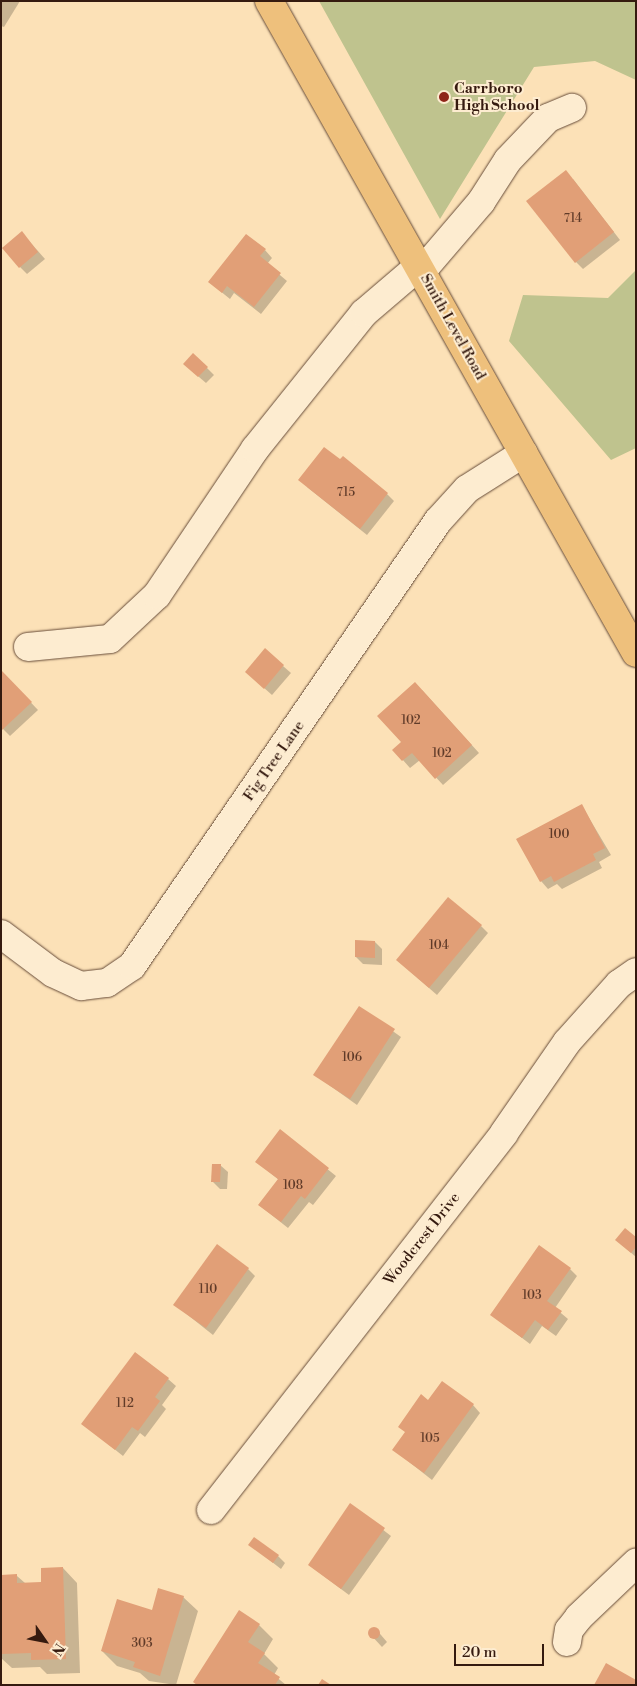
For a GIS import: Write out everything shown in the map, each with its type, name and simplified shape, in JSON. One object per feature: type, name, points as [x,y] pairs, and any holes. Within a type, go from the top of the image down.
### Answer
[{"type":"main road","name":"Smith Level Road","points":[[269,1],[636,652]]},
{"type":"street","points":[[28,647],[110,639],[157,594],[268,434],[364,313],[420,268],[481,202],[508,160],[548,118],[572,108]]},
{"type":"street","name":"Fig Tree Lane","points":[[1,934],[53,974],[81,986],[107,983],[132,966],[438,520],[467,489],[524,453]]},
{"type":"street","name":"Woodcrest Drive","points":[[212,1510],[504,1132],[567,1042],[619,984],[636,972]]},
{"type":"street","points":[[567,1642],[569,1630],[579,1617],[636,1564]]},
{"type":"green space","name":"Carrboro High School","points":[[319,1],[636,1],[636,80],[595,61],[534,67],[440,219]]},
{"type":"green space","points":[[636,270],[636,448],[611,460],[509,341],[523,295],[608,298]]},
{"type":"building","points":[[566,170],[614,232],[575,263],[526,201]]},
{"type":"building","points":[[22,231],[38,252],[19,268],[2,248]]},
{"type":"building","points":[[246,234],[266,249],[260,256],[281,273],[254,307],[227,286],[222,293],[208,282]]},
{"type":"building","points":[[193,353],[208,367],[198,377],[183,364]]},
{"type":"building","points":[[324,447],[340,459],[343,456],[388,493],[360,529],[298,480]]},
{"type":"building","points":[[265,648],[284,665],[264,689],[245,672]]},
{"type":"building","points":[[1,670],[32,702],[2,730],[1,729]]},
{"type":"building","points":[[415,682],[472,745],[435,779],[412,753],[402,761],[392,750],[401,742],[377,716]]},
{"type":"building","points":[[582,804],[605,848],[593,854],[596,860],[554,882],[551,876],[540,882],[516,839]]},
{"type":"building","points":[[448,897],[482,925],[429,988],[396,960]]},
{"type":"building","points":[[355,940],[375,941],[375,958],[355,957]]},
{"type":"building","points":[[359,1006],[395,1029],[350,1099],[313,1075]]},
{"type":"building","points":[[280,1129],[329,1168],[305,1199],[301,1196],[281,1222],[258,1205],[278,1179],[255,1162]]},
{"type":"building","points":[[212,1164],[221,1164],[220,1182],[211,1182]]},
{"type":"building","points":[[625,1228],[636,1237],[636,1247],[631,1253],[615,1240]]},
{"type":"building","points":[[217,1244],[249,1268],[206,1328],[173,1305]]},
{"type":"building","points":[[539,1245],[571,1268],[547,1301],[562,1311],[548,1330],[535,1320],[522,1338],[490,1315]]},
{"type":"building","points":[[135,1352],[169,1378],[155,1397],[160,1401],[138,1431],[132,1427],[115,1450],[81,1424]]},
{"type":"building","points":[[442,1381],[474,1404],[424,1473],[392,1450],[405,1432],[398,1427],[421,1394],[428,1400]]},
{"type":"building","points":[[350,1503],[385,1528],[341,1589],[308,1565]]},
{"type":"building","points":[[254,1537],[279,1555],[273,1563],[248,1545]]},
{"type":"building","points":[[63,1567],[66,1659],[31,1660],[31,1653],[1,1654],[1,1575],[17,1574],[17,1583],[41,1582],[41,1568]]},
{"type":"building","points":[[158,1588],[184,1596],[160,1676],[133,1667],[135,1662],[101,1651],[117,1599],[152,1610]]},
{"type":"building","points":[[239,1610],[260,1624],[248,1642],[265,1653],[258,1663],[280,1677],[275,1685],[197,1685],[193,1682]]},
{"type":"building","points":[[376,1627],[379,1628],[379,1638],[372,1639],[369,1638],[368,1631],[369,1628]]},
{"type":"building","points":[[606,1663],[636,1680],[636,1685],[594,1685]]},
{"type":"building","points":[[322,1679],[331,1685],[318,1685]]},
{"type":"place","name":"Carrboro High School","points":[[444,97]]}]
